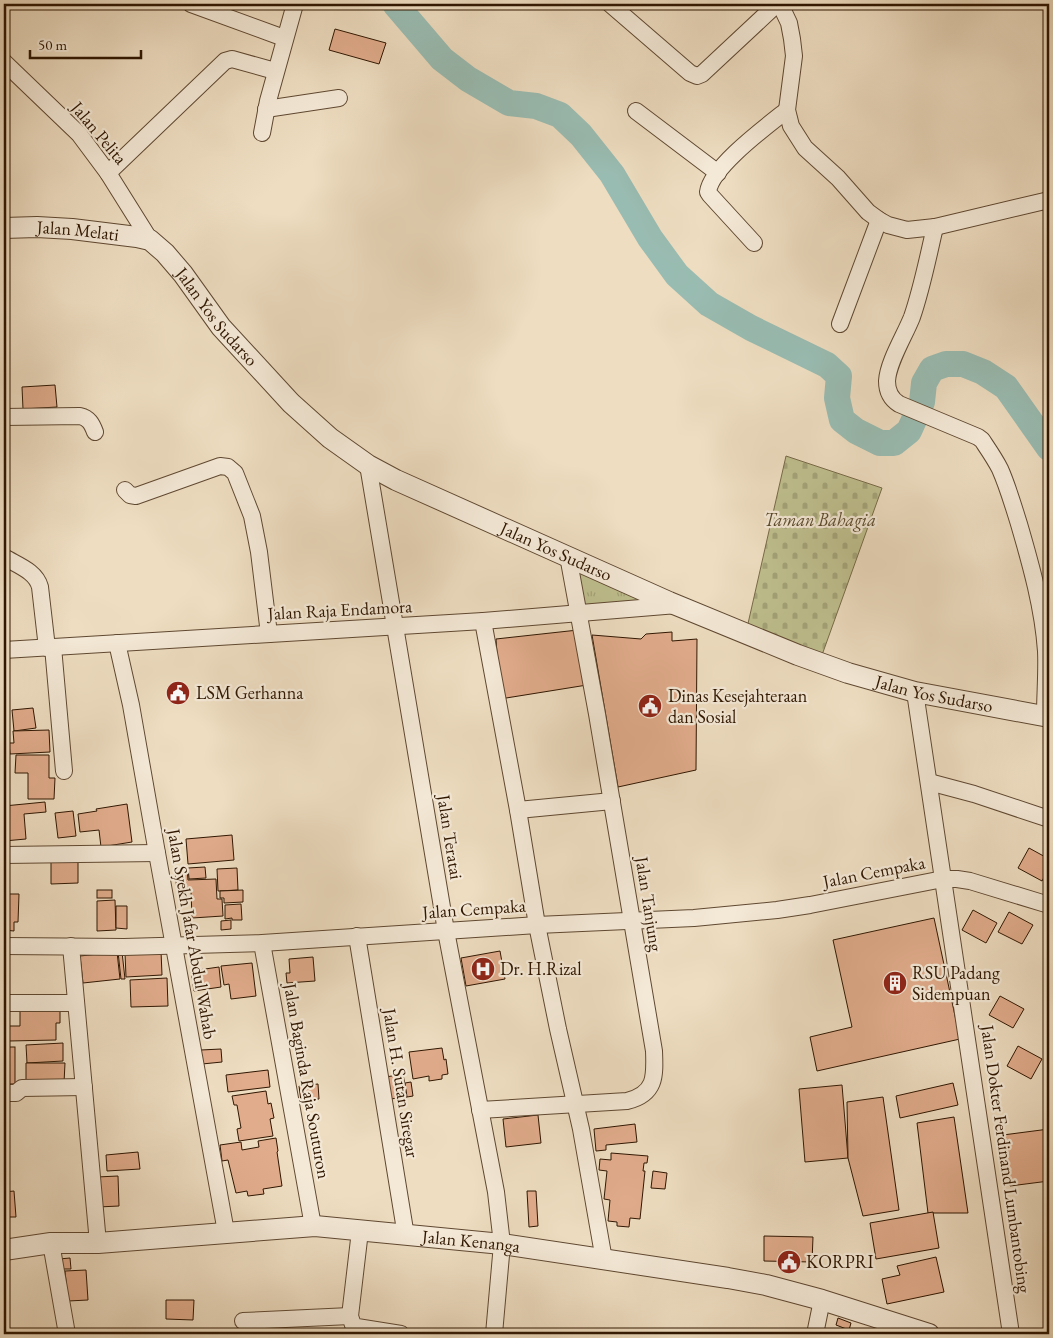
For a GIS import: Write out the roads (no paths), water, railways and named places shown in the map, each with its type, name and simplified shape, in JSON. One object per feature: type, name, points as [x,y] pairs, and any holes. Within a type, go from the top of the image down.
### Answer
[{"type":"street","points":[[191,4],[284,38]]},
{"type":"street","points":[[262,133],[275,72],[295,4]]},
{"type":"street","points":[[610,4],[690,73],[697,76],[702,74],[778,4],[789,23],[794,56],[787,110],[791,126],[805,148],[838,178],[868,212],[888,225],[907,230],[935,227],[1049,200]]},
{"type":"street","points":[[108,173],[225,60],[232,59],[275,72]]},
{"type":"street","name":"Jalan Pelita","points":[[4,62],[79,134],[108,173],[150,240]]},
{"type":"street","points":[[266,109],[340,98]]},
{"type":"street","points":[[754,243],[708,192],[710,184],[718,173],[739,150],[787,110]]},
{"type":"street","points":[[636,111],[718,173]]},
{"type":"street","points":[[840,324],[879,220]]},
{"type":"street","points":[[935,227],[912,316],[887,378],[888,391],[890,396],[902,406],[978,437],[982,440],[1000,469],[1044,607],[1047,717]]},
{"type":"street","name":"Jalan Melati","points":[[4,228],[72,229],[150,240]]},
{"type":"street","name":"Jalan Yos Sudarso","points":[[150,240],[165,252],[221,327],[291,403],[330,438],[368,465],[396,480],[678,605],[798,655],[848,673],[915,692],[1047,717]]},
{"type":"street","points":[[4,417],[80,416],[90,421],[95,432]]},
{"type":"street","name":"Jalan Teratai","points":[[368,465],[446,931],[496,1192],[502,1244],[494,1334]]},
{"type":"street","points":[[125,490],[130,495],[136,496],[220,466],[228,467],[232,470],[239,482],[252,516],[270,634]]},
{"type":"street","name":"Jalan Tanjung","points":[[480,1110],[637,1099],[650,1088],[655,1071],[654,1051],[612,801],[568,556]]},
{"type":"street","points":[[4,557],[32,574],[40,587],[50,648],[64,771]]},
{"type":"street","name":"Jalan Raja Endamora","points":[[4,650],[396,627],[678,605]]},
{"type":"street","points":[[483,621],[537,925],[581,1130],[604,1260]]},
{"type":"street","name":"Jalan Syekh Jafar Abdul Wahab","points":[[117,643],[131,705],[156,854],[226,1232]]},
{"type":"street","name":"Jalan Dokter Ferdinand Lumbantobing","points":[[915,692],[1012,1334]]},
{"type":"street","points":[[929,782],[974,794],[1049,819]]},
{"type":"street","points":[[518,810],[612,801]]},
{"type":"street","points":[[4,855],[156,854]]},
{"type":"street","name":"Jalan Cempaka","points":[[4,946],[174,946],[262,943],[537,925],[702,917],[810,905],[943,879],[970,881],[1049,906]]},
{"type":"street","name":"Jalan H. Sutan Siregar","points":[[357,936],[406,1236]]},
{"type":"street","name":"Jalan Baginda Raja Souturon","points":[[262,943],[313,1226]]},
{"type":"street","points":[[71,946],[98,1243]]},
{"type":"street","points":[[4,1003],[76,1003]]},
{"type":"street","points":[[4,1093],[16,1093],[22,1088],[84,1086]]},
{"type":"street","name":"Jalan Kenanga","points":[[4,1250],[51,1243],[98,1243],[313,1226],[502,1244],[728,1278],[766,1285],[822,1300],[929,1334]]},
{"type":"street","points":[[360,1231],[350,1316],[352,1323],[354,1326],[401,1334]]},
{"type":"street","points":[[51,1243],[68,1334]]},
{"type":"street","points":[[815,1334],[822,1300]]},
{"type":"street","points":[[243,1321],[350,1316]]},
{"type":"waterway","points":[[395,4],[442,59],[468,79],[509,103],[536,106],[560,115],[581,135],[612,174],[650,238],[677,275],[709,304],[751,328],[827,365],[839,376],[837,398],[842,420],[856,431],[880,443],[894,443],[909,431],[922,402],[924,383],[932,369],[946,364],[963,364],[983,372],[1006,387],[1049,448]]},
{"type":"place","name":"LSM Gerhanna","points":[[178,693]]},
{"type":"place","name":"Dinas Kesejahteraan dan Sosial","points":[[650,706]]},
{"type":"place","name":"Dr. H.Rizal","points":[[483,969]]},
{"type":"place","name":"RSU Padang Sidempuan","points":[[895,983]]},
{"type":"place","name":"KORPRI","points":[[789,1262]]},
{"type":"park label","name":"Taman Bahagia","points":[[820,520]]}]
